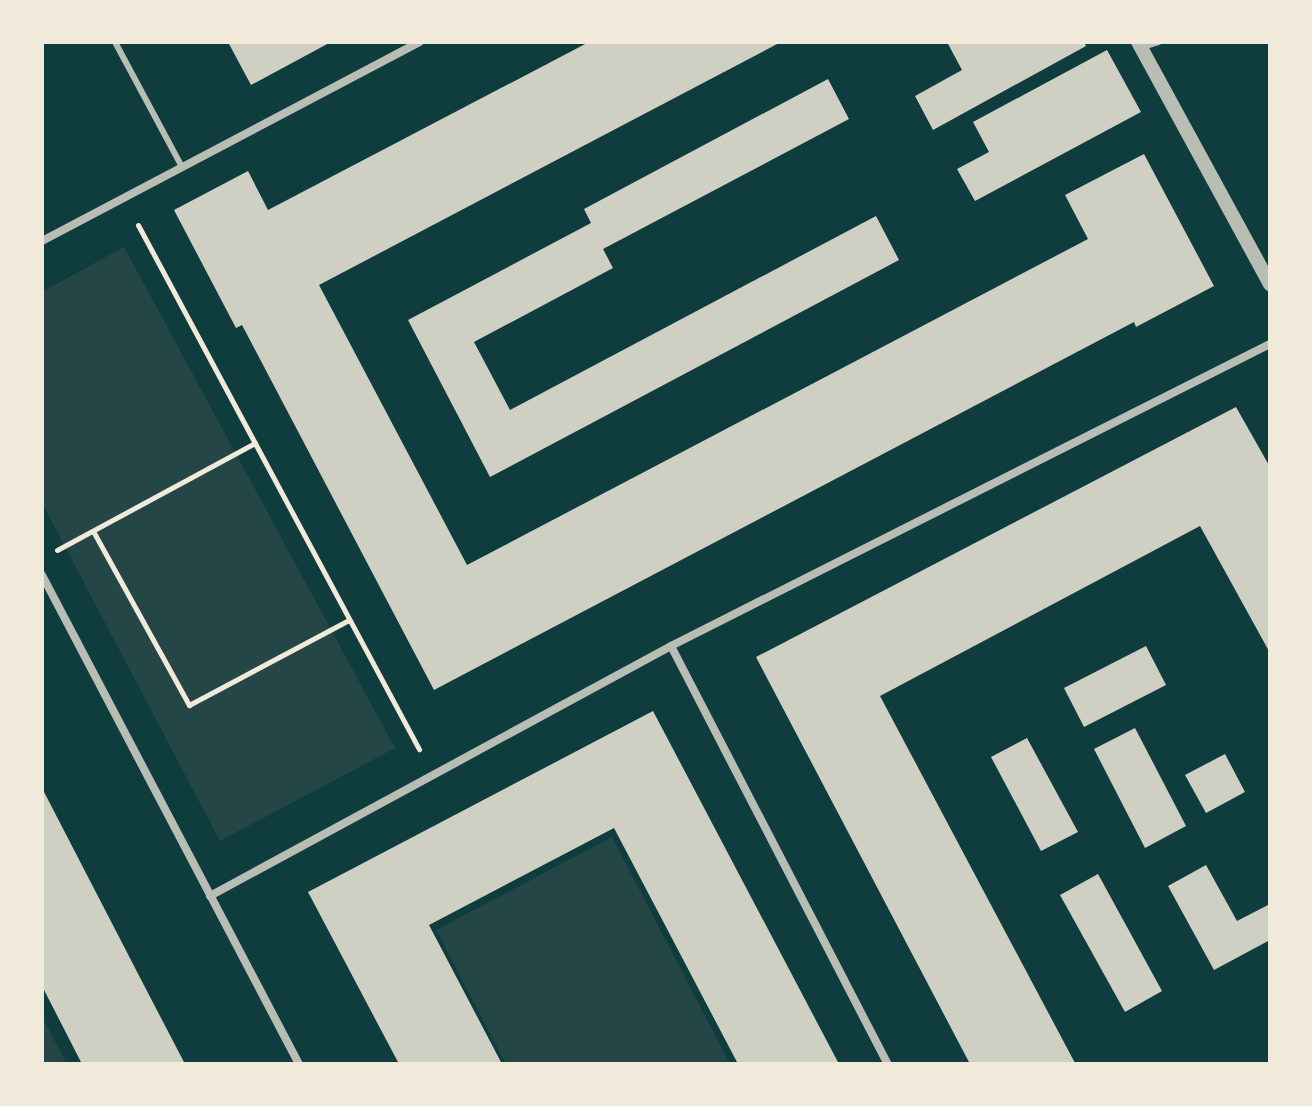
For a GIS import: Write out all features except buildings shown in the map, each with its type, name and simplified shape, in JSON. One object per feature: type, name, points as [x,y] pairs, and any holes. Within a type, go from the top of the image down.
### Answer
[{"type":"street","points":[[42,241],[420,42]]},
{"type":"street","points":[[1140,45],[1270,284]]},
{"type":"street","points":[[210,896],[671,646],[1270,344]]},
{"type":"street","points":[[42,575],[299,1064]]},
{"type":"street","points":[[671,646],[888,1064]]},
{"type":"lane","points":[[115,42],[182,167]]},
{"type":"lane","points":[[1140,45],[1158,42]]},
{"type":"path","points":[[123,198],[433,774]]},
{"type":"path","points":[[52,552],[255,443]]},
{"type":"path","points":[[93,531],[189,705],[349,620]]},
{"type":"shaded area","points":[[124,247],[395,748],[220,841],[42,503],[42,292]]},
{"type":"shaded area","points":[[612,837],[730,1064],[506,1064],[436,930]]},
{"type":"shaded area","points":[[42,1017],[67,1064],[42,1064]]}]
